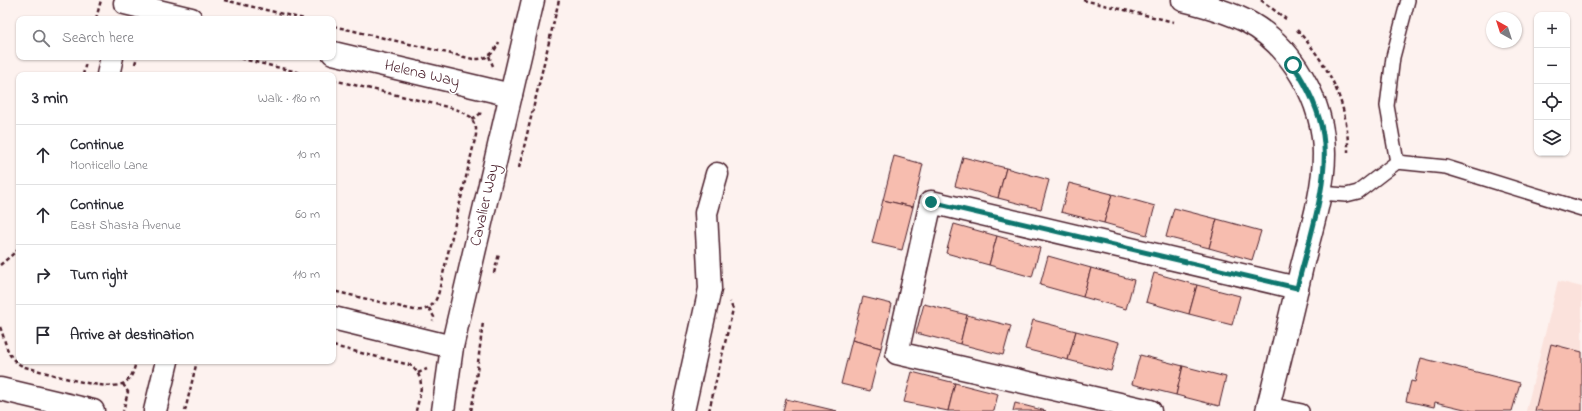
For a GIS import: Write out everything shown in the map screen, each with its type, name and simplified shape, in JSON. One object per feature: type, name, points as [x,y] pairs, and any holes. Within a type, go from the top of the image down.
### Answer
[{"type":"street","name":"Cavalier Way","points":[[443,411],[452,346],[533,0]]},
{"type":"street","points":[[1190,1],[1228,13],[1246,21],[1264,33],[1280,48],[1307,86],[1323,134],[1324,154],[1320,193],[1268,408]]},
{"type":"street","points":[[124,7],[174,16]]},
{"type":"street","name":"Helena Way","points":[[336,54],[511,95]]},
{"type":"street","points":[[109,72],[111,60]]},
{"type":"street","points":[[683,411],[710,289],[706,213],[717,174]]},
{"type":"street","points":[[1150,411],[897,353],[931,202],[1297,288]]},
{"type":"street","points":[[336,319],[452,346]]},
{"type":"street","points":[[155,411],[166,364]]},
{"type":"street","points":[[0,389],[93,411]]},
{"type":"lane","points":[[1397,162],[1387,106],[1393,57],[1408,0]]},
{"type":"lane","points":[[1320,193],[1346,196],[1358,192],[1397,162],[1446,167],[1582,209]]},
{"type":"lane","points":[[1268,408],[1302,411]]},
{"type":"path","points":[[97,16],[101,0]]},
{"type":"path","points":[[224,0],[291,16]]},
{"type":"path","points":[[518,171],[559,0]]},
{"type":"path","points":[[1083,0],[1181,23]]},
{"type":"path","points":[[336,27],[473,59],[480,59],[491,54],[496,49],[500,37]]},
{"type":"path","points":[[84,72],[86,60]]},
{"type":"path","points":[[247,60],[297,72]]},
{"type":"path","points":[[336,81],[456,109],[471,117],[476,128],[472,154],[439,291],[434,303],[424,310],[414,310],[336,292]]},
{"type":"path","points":[[493,277],[500,248]]},
{"type":"path","points":[[0,265],[16,252]]},
{"type":"path","points":[[471,411],[483,318]]},
{"type":"path","points":[[0,327],[10,356],[16,362]]},
{"type":"path","points":[[336,347],[410,365],[418,372],[421,381],[416,411]]},
{"type":"path","points":[[18,364],[101,385],[116,386],[123,384],[132,376],[135,364]]},
{"type":"path","points":[[185,411],[196,364]]},
{"type":"path","points":[[123,384],[128,392],[123,411]]},
{"type":"shaded area","points":[[1558,281],[1582,287],[1582,411],[1526,411]]},
{"type":"building","points":[[894,156],[923,164],[913,207],[883,200]]},
{"type":"building","points":[[963,157],[1006,168],[998,198],[955,186]]},
{"type":"building","points":[[1006,168],[1049,180],[1041,209],[998,198]]},
{"type":"building","points":[[1069,183],[1112,194],[1104,223],[1061,212]]},
{"type":"building","points":[[1112,194],[1155,206],[1147,235],[1104,223]]},
{"type":"building","points":[[883,200],[913,207],[902,250],[872,243]]},
{"type":"building","points":[[1174,208],[1217,219],[1209,248],[1166,237]]},
{"type":"building","points":[[1217,219],[1261,231],[1252,260],[1209,248]]},
{"type":"building","points":[[954,224],[997,236],[989,265],[946,253]]},
{"type":"building","points":[[997,236],[1040,248],[1032,277],[989,265]]},
{"type":"building","points":[[1048,256],[1091,268],[1083,297],[1040,285]]},
{"type":"building","points":[[1091,268],[1134,280],[1126,309],[1083,297]]},
{"type":"building","points":[[1154,273],[1197,285],[1189,314],[1146,302]]},
{"type":"building","points":[[1197,285],[1240,296],[1232,325],[1189,314]]},
{"type":"building","points":[[863,297],[892,304],[881,348],[852,340]]},
{"type":"building","points":[[924,304],[967,315],[960,344],[916,333]]},
{"type":"building","points":[[967,315],[1011,326],[1003,355],[960,344]]},
{"type":"building","points":[[1033,320],[1076,331],[1068,360],[1025,349]]},
{"type":"building","points":[[1076,331],[1119,342],[1111,371],[1068,360]]},
{"type":"building","points":[[852,340],[881,348],[870,391],[841,384]]},
{"type":"building","points":[[1551,344],[1582,352],[1582,411],[1535,411]]},
{"type":"building","points":[[1140,355],[1183,366],[1176,395],[1132,384]]},
{"type":"building","points":[[1421,358],[1520,383],[1512,411],[1473,411],[1435,402],[1434,407],[1406,401],[1411,381],[1415,382]]},
{"type":"building","points":[[1183,366],[1226,377],[1219,406],[1176,395]]},
{"type":"building","points":[[912,372],[955,383],[948,411],[904,402]]},
{"type":"building","points":[[955,383],[998,394],[994,411],[948,411]]},
{"type":"building","points":[[786,399],[837,411],[783,411]]},
{"type":"building","points":[[1015,403],[1046,411],[1013,411]]},
{"type":"route","points":[[931,202],[1297,288],[1320,193],[1324,154],[1323,134],[1316,109],[1307,86],[1293,65]]}]
